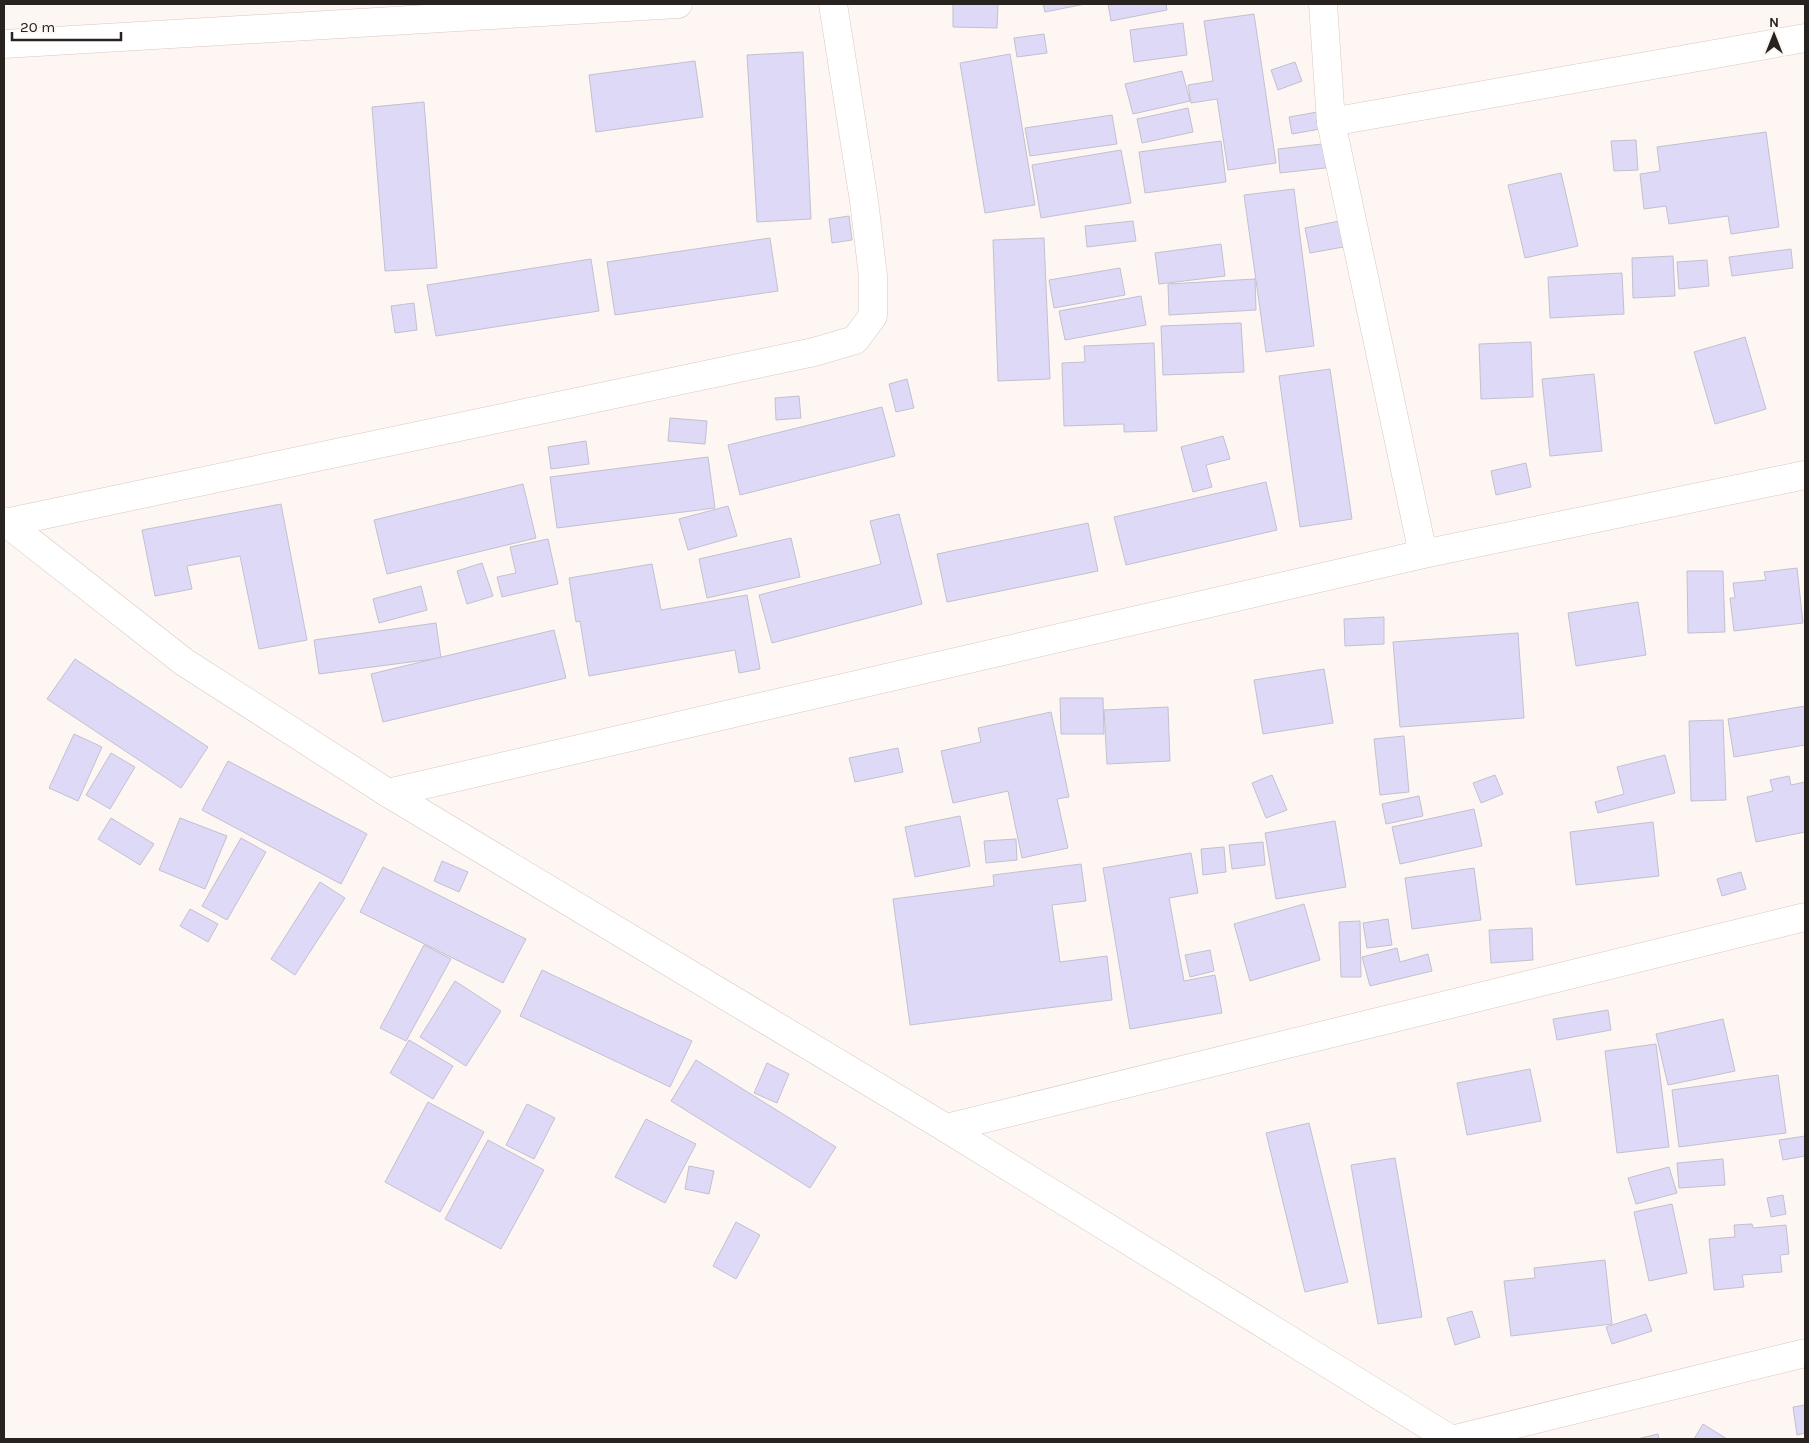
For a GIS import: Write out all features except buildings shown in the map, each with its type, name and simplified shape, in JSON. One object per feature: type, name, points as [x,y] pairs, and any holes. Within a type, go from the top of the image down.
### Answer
[{"type":"street","points":[[4,44],[678,4]]},
{"type":"street","points":[[4,522],[805,354],[855,340],[873,316],[873,276],[864,201],[833,4]]},
{"type":"street","points":[[1323,4],[1331,122],[1423,554]]},
{"type":"street","points":[[1331,122],[1805,38]]},
{"type":"street","points":[[388,793],[1423,554],[1805,475]]},
{"type":"street","points":[[4,522],[184,662],[388,793],[946,1128],[1450,1439]]},
{"type":"street","points":[[946,1128],[1805,917]]},
{"type":"street","points":[[1455,1439],[1805,1353]]}]
